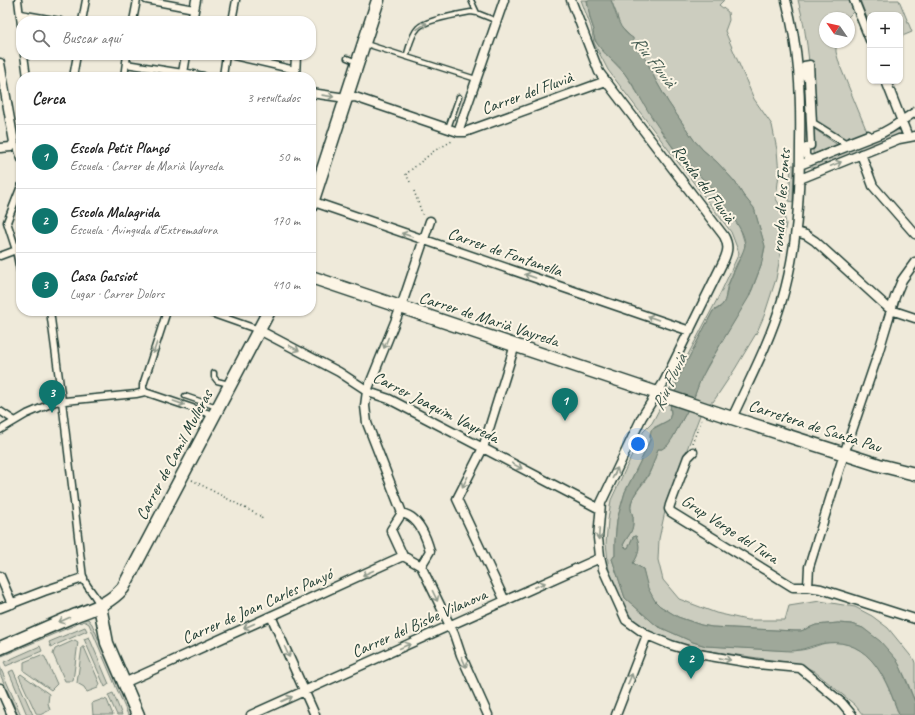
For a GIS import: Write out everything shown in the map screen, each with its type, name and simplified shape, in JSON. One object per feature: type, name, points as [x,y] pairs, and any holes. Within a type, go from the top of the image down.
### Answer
[{"type":"main road","points":[[316,188],[346,98],[352,60],[364,44],[378,0]]},
{"type":"main road","name":"Carrer de Marià Vayreda","points":[[316,279],[705,409]]},
{"type":"main road","name":"Carrer de Camil Mulleras","points":[[0,648],[81,612],[100,606],[113,598],[123,588],[266,316]]},
{"type":"main road","name":"Carretera de Santa Pau","points":[[705,409],[879,465],[915,474]]},
{"type":"main road","points":[[100,606],[105,638],[138,715]]},
{"type":"street","points":[[18,0],[20,14],[31,16]]},
{"type":"street","points":[[83,16],[86,0]]},
{"type":"street","points":[[134,16],[137,0]]},
{"type":"street","points":[[146,0],[194,9]]},
{"type":"street","points":[[193,16],[196,0]]},
{"type":"street","points":[[233,16],[236,0]]},
{"type":"street","points":[[316,94],[346,98],[355,97],[462,132],[476,79],[504,0]]},
{"type":"street","name":"Ronda del Fluvià","points":[[571,0],[597,68],[727,242],[727,250],[724,260],[662,394],[642,417],[606,494],[600,509],[598,538],[600,558]]},
{"type":"street","name":"ronda de les Fonts","points":[[732,418],[770,335],[782,301],[797,232],[801,115],[796,48],[786,0]]},
{"type":"street","points":[[854,0],[867,32]]},
{"type":"street","points":[[24,60],[26,72]]},
{"type":"street","points":[[74,72],[75,60]]},
{"type":"street","points":[[125,72],[126,60]]},
{"type":"street","points":[[183,72],[185,60]]},
{"type":"street","points":[[224,72],[225,60]]},
{"type":"street","points":[[248,60],[291,72]]},
{"type":"street","points":[[295,72],[296,60]]},
{"type":"street","points":[[0,63],[13,144],[16,146]]},
{"type":"street","points":[[126,64],[167,72]]},
{"type":"street","points":[[810,64],[813,123],[845,143],[868,134],[869,136],[812,159],[808,158],[806,155],[806,146],[811,146],[808,78],[805,77],[804,65],[810,64]]},
{"type":"street","name":"Carrer del Fluvià","points":[[462,132],[606,80]]},
{"type":"street","points":[[800,179],[861,154],[911,136],[902,121],[887,84]]},
{"type":"street","points":[[800,165],[882,133],[915,112]]},
{"type":"street","points":[[0,148],[11,147],[13,144]]},
{"type":"street","points":[[861,154],[873,186],[915,234]]},
{"type":"street","points":[[16,199],[7,222],[16,246]]},
{"type":"street","name":"Carrer de Fontanella","points":[[316,205],[690,331]]},
{"type":"street","points":[[421,566],[430,551],[428,542],[411,517],[402,513],[367,423],[365,406],[367,391],[401,308],[430,221]]},
{"type":"street","points":[[0,223],[7,222]]},
{"type":"street","points":[[797,232],[806,235],[815,241],[891,310],[915,318]]},
{"type":"street","points":[[0,256],[16,252]]},
{"type":"street","points":[[915,262],[902,280],[895,297],[809,567],[808,587],[821,589],[915,619]]},
{"type":"street","points":[[51,316],[83,578],[100,606]]},
{"type":"street","points":[[145,392],[142,385],[165,316]]},
{"type":"street","points":[[220,316],[259,330]]},
{"type":"street","name":"Carrer Joaquim Vayreda","points":[[259,330],[338,372],[367,391],[390,399],[600,509]]},
{"type":"street","points":[[505,601],[457,498],[483,448],[515,345]]},
{"type":"street","points":[[0,430],[50,404],[62,401],[145,392],[215,411]]},
{"type":"street","points":[[0,410],[15,421]]},
{"type":"street","name":"Grup Verge del Tura","points":[[693,452],[688,457],[670,505],[669,509],[671,512],[787,584],[797,588],[808,587]]},
{"type":"street","points":[[402,513],[391,530],[403,556],[421,566],[450,626],[461,656],[488,715]]},
{"type":"street","name":"Carrer de Joan Carles Panyó","points":[[124,682],[403,556]]},
{"type":"street","points":[[600,558],[606,578],[626,620],[648,635],[671,645],[704,655],[757,664],[800,668],[842,703],[852,715]]},
{"type":"street","name":"Carrer del Bisbe Vilanova","points":[[251,715],[600,558]]},
{"type":"street","points":[[0,576],[12,604]]},
{"type":"street","points":[[0,608],[83,578]]},
{"type":"street","points":[[271,616],[315,715]]},
{"type":"street","points":[[616,715],[648,635]]},
{"type":"street","points":[[0,688],[12,715]]},
{"type":"lane","points":[[471,0],[477,13]]},
{"type":"lane","points":[[406,57],[413,34],[422,24],[468,13],[477,13],[497,21]]},
{"type":"lane","points":[[364,44],[476,79]]},
{"type":"lane","points":[[448,128],[458,97]]},
{"type":"lane","points":[[214,373],[216,380],[230,384]]},
{"type":"lane","points":[[185,396],[215,411]]},
{"type":"path","points":[[410,182],[406,174],[434,151],[460,137],[462,132]]},
{"type":"path","points":[[414,191],[422,215],[430,221]]},
{"type":"path","points":[[192,480],[262,516],[261,521]]},
{"type":"shaded area","points":[[581,0],[587,0],[595,41],[625,74],[673,148],[712,188],[737,223],[745,244],[744,251],[737,263],[727,287],[725,300],[723,304],[713,311],[676,384],[669,420],[653,428],[650,434],[650,440],[643,456],[625,492],[617,520],[615,556],[612,559],[625,598],[657,626],[693,642],[706,646],[801,650],[830,642],[848,644],[859,650],[877,667],[884,678],[899,715],[863,715],[855,705],[814,671],[799,664],[703,650],[663,637],[642,627],[635,621],[629,614],[620,598],[609,571],[606,543],[611,500],[643,432],[652,423],[721,292],[739,253],[731,232],[608,70],[594,43],[591,27]]},
{"type":"shaded area","points":[[587,0],[611,0],[621,26],[628,35],[633,38],[634,46],[644,55],[668,102],[694,140],[735,182],[743,195],[754,208],[765,246],[761,266],[749,297],[708,365],[693,400],[672,439],[668,445],[662,449],[658,449],[650,472],[633,497],[631,511],[633,526],[623,545],[628,548],[633,537],[636,536],[638,539],[639,550],[633,563],[643,569],[648,588],[655,601],[660,606],[678,617],[701,625],[712,627],[801,631],[816,625],[838,623],[851,624],[863,628],[880,641],[896,659],[915,702],[915,715],[899,715],[889,689],[875,664],[855,647],[842,643],[826,643],[790,651],[706,646],[693,642],[657,626],[625,598],[612,559],[615,556],[617,520],[625,492],[650,440],[651,430],[669,420],[671,413],[670,402],[676,390],[676,384],[713,311],[722,306],[724,302],[728,286],[743,251],[745,241],[740,228],[720,199],[675,150],[653,120],[628,78],[597,44]]},
{"type":"shaded area","points":[[611,0],[724,0],[719,5],[728,12],[729,20],[725,31],[754,99],[772,125],[777,150],[779,174],[776,199],[783,210],[786,224],[776,279],[764,316],[757,332],[735,369],[713,402],[711,402],[700,415],[667,502],[659,539],[658,560],[663,580],[679,599],[716,613],[747,620],[785,620],[789,606],[820,601],[855,607],[872,616],[888,628],[914,660],[915,702],[896,659],[863,628],[851,624],[838,623],[816,625],[801,631],[712,627],[701,625],[678,617],[660,606],[655,601],[647,588],[643,569],[633,563],[639,550],[638,539],[636,536],[633,537],[628,548],[623,545],[633,526],[631,506],[633,498],[649,475],[658,449],[662,449],[672,439],[693,400],[701,378],[752,290],[761,266],[765,247],[754,208],[743,195],[735,182],[694,140],[668,102],[644,55],[634,46],[630,36],[619,25]]},
{"type":"shaded area","points":[[798,0],[849,0],[854,11],[853,12],[819,12],[819,48],[836,48],[840,66],[868,134],[845,143],[813,123],[807,45]]},
{"type":"shaded area","points":[[860,0],[899,0],[912,32],[903,36],[903,12],[867,12],[867,18]]},
{"type":"shaded area","points":[[813,128],[839,146],[813,156]]},
{"type":"shaded area","points":[[898,130],[901,131],[899,135],[812,169],[812,165]]},
{"type":"shaded area","points":[[791,165],[794,165],[793,202],[789,201]]},
{"type":"shaded area","points":[[88,619],[92,624],[131,715],[128,715],[89,624],[84,621],[80,623],[78,620]]},
{"type":"shaded area","points":[[74,622],[75,625],[2,656],[1,654]]},
{"type":"shaded area","points":[[85,627],[87,631],[51,647],[49,642]]},
{"type":"shaded area","points":[[89,637],[109,684],[105,687],[84,639]]},
{"type":"shaded area","points":[[75,640],[78,642],[73,681],[65,681],[53,654],[55,649]]},
{"type":"shaded area","points":[[40,646],[42,651],[6,666],[4,662]]},
{"type":"shaded area","points":[[82,647],[84,647],[100,684],[98,688],[87,692],[84,687],[77,683]]},
{"type":"shaded area","points":[[41,655],[45,657],[57,684],[51,690],[24,671],[24,662]]},
{"type":"shaded area","points":[[0,667],[21,715],[18,715],[0,674]]},
{"type":"shaded area","points":[[13,670],[33,715],[27,715],[9,672]]},
{"type":"shaded area","points":[[21,674],[49,694],[48,703],[50,710],[40,715],[36,713],[19,676]]},
{"type":"shaded area","points":[[113,693],[122,715],[117,715],[108,695]]},
{"type":"shaded area","points":[[103,699],[107,700],[113,715],[93,715],[92,703]]},
{"type":"place","name":"Casa Gassiot","points":[[52,413]]},
{"type":"place","name":"Escola Petit Plançó","points":[[565,421]]},
{"type":"place","name":"Escola Malagrida","points":[[691,679]]},
{"type":"water label","name":"Riu Fluvià","points":[[654,61]]},
{"type":"water label","name":"Riu Fluvià","points":[[669,382]]}]
